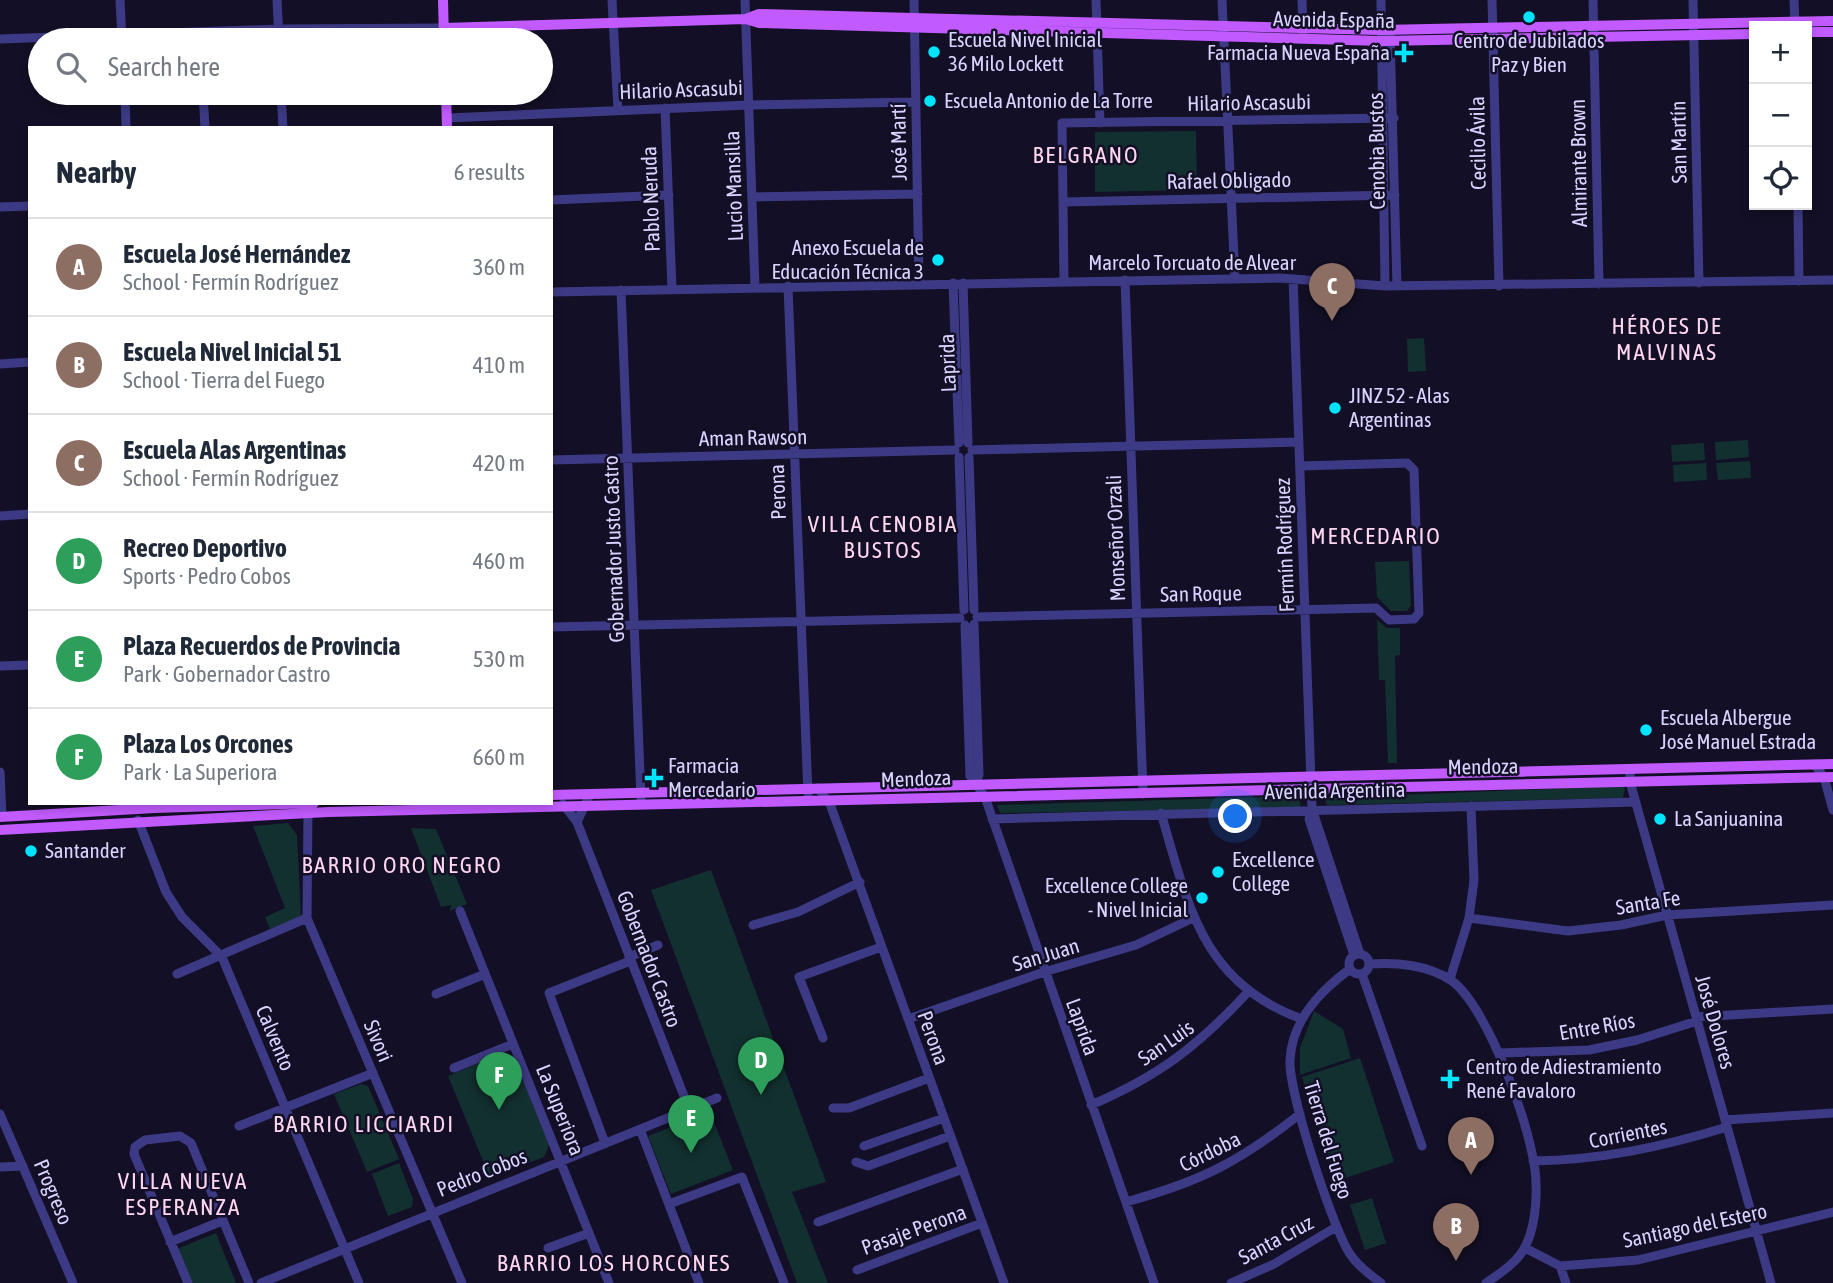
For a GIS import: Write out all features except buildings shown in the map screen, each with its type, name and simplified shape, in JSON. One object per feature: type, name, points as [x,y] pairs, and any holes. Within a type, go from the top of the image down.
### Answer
[{"type":"main road","points":[[443,0],[444,28]]},
{"type":"main road","name":"Avenida España","points":[[444,28],[746,19],[759,23],[915,22],[1303,34],[1383,30],[1493,33],[1749,26]]},
{"type":"main road","name":"Avenida España","points":[[1812,23],[1833,21]]},
{"type":"main road","name":"Avenida España","points":[[1694,29],[1749,34]]},
{"type":"main road","name":"Avenida España","points":[[1383,30],[1393,41],[1493,33]]},
{"type":"main road","points":[[1812,32],[1833,32]]},
{"type":"main road","points":[[446,105],[447,123]]},
{"type":"main road","name":"Mendoza","points":[[554,795],[808,786],[1833,764]]},
{"type":"main road","name":"Mendoza","points":[[1,817],[310,806],[567,808],[1828,777]]},
{"type":"main road","name":"Mendoza","points":[[0,830],[138,820],[154,810]]},
{"type":"street","points":[[120,0],[121,28]]},
{"type":"street","points":[[277,0],[279,28]]},
{"type":"street","points":[[612,0],[618,110]]},
{"type":"street","name":"Lucio Mansilla","points":[[745,0],[755,286]]},
{"type":"street","name":"José Martí","points":[[914,0],[919,284]]},
{"type":"street","points":[[1096,0],[1100,123]]},
{"type":"street","points":[[1222,0],[1235,279]]},
{"type":"street","points":[[1302,0],[1303,34]]},
{"type":"street","name":"Cenobia Bustos","points":[[1381,0],[1385,286]]},
{"type":"street","name":"Cecilio Ávila","points":[[1492,0],[1499,286]]},
{"type":"street","name":"Almirante Brown","points":[[1593,0],[1599,284]]},
{"type":"street","name":"San Martín","points":[[1693,0],[1699,283]]},
{"type":"street","points":[[1794,0],[1794,21]]},
{"type":"street","name":"Avenida España","points":[[0,39],[28,39]]},
{"type":"street","name":"Cenobia Bustos","points":[[1393,41],[1396,286]]},
{"type":"street","name":"Hilario Ascasubi","points":[[447,123],[618,110],[916,102]]},
{"type":"street","points":[[125,105],[126,126]]},
{"type":"street","points":[[204,105],[205,126]]},
{"type":"street","points":[[282,105],[283,126]]},
{"type":"street","name":"Pablo Neruda","points":[[665,108],[672,289]]},
{"type":"street","name":"Hilario Ascasubi","points":[[1063,202],[1062,123],[1394,118]]},
{"type":"street","points":[[752,197],[918,194]]},
{"type":"street","points":[[553,200],[669,195]]},
{"type":"street","name":"Rafael Obligado","points":[[1063,202],[1395,195]]},
{"type":"street","points":[[1063,202],[1064,281]]},
{"type":"street","points":[[0,207],[28,206]]},
{"type":"street","points":[[1798,210],[1799,281]]},
{"type":"street","name":"Marcelo Torcuato de Alvear","points":[[553,292],[755,286],[1235,279],[1293,279],[1385,286],[1833,281]]},
{"type":"street","name":"Fermín Rodríguez","points":[[1293,279],[1312,809],[1357,954]]},
{"type":"street","name":"Monseñor Orzali","points":[[1125,280],[1143,794]]},
{"type":"street","name":"Laprida","points":[[958,283],[969,617],[970,776],[985,797],[1154,1283]]},
{"type":"street","name":"Perona","points":[[788,286],[808,802]]},
{"type":"street","name":"Gobernador Justo Castro","points":[[621,290],[641,806]]},
{"type":"street","points":[[0,363],[28,362]]},
{"type":"street","name":"Aman Rawson","points":[[553,460],[1299,442]]},
{"type":"street","name":"San Roque","points":[[553,627],[1376,608],[1389,620],[1413,619],[1419,613],[1414,470],[1407,463],[1300,466]]},
{"type":"street","points":[[0,516],[28,514]]},
{"type":"street","points":[[0,666],[28,665]]},
{"type":"street","points":[[1814,764],[1828,777],[1833,810]]},
{"type":"street","name":"José Dolores","points":[[1630,769],[1630,782],[1771,1283]]},
{"type":"street","points":[[1828,777],[1833,769]]},
{"type":"street","points":[[0,772],[1,817]]},
{"type":"street","points":[[788,802],[808,786]]},
{"type":"street","name":"Perona","points":[[808,786],[830,802],[1004,1283]]},
{"type":"street","points":[[830,802],[846,787]]},
{"type":"street","points":[[577,822],[590,794]]},
{"type":"street","name":"Gobernador Castro","points":[[554,795],[577,822],[689,1109]]},
{"type":"street","name":"Avenida Argentina","points":[[992,819],[1636,802]]},
{"type":"street","name":"Sivori","points":[[310,806],[307,918],[462,1283]]},
{"type":"street","points":[[1450,979],[1469,918],[1474,880],[1471,806]]},
{"type":"street","points":[[1161,813],[1193,918],[1215,957],[1248,992],[1275,1009],[1302,1018]]},
{"type":"street","name":"Calvento","points":[[138,820],[166,892],[182,917],[222,957],[359,1283]]},
{"type":"street","points":[[754,925],[798,912],[860,882]]},
{"type":"street","name":"Santa Fe","points":[[1469,918],[1568,931],[1621,925],[1667,915],[1833,905]]},
{"type":"street","name":"La Superiora","points":[[460,911],[609,1283]]},
{"type":"street","points":[[177,975],[307,918]]},
{"type":"street","name":"San Juan","points":[[908,1019],[1044,972],[1136,945],[1193,918]]},
{"type":"street","points":[[605,1143],[548,993],[658,945]]},
{"type":"street","points":[[823,1038],[799,977],[881,947]]},
{"type":"street","points":[[1370,964],[1367,957],[1357,954],[1349,962],[1350,969],[1362,974],[1422,1146]]},
{"type":"street","points":[[1362,974],[1370,964],[1389,962],[1415,966],[1450,979],[1481,1014],[1500,1052],[1533,1161],[1536,1183],[1534,1217],[1525,1248],[1501,1273],[1486,1283]]},
{"type":"street","name":"Tierra del Fuego","points":[[1350,969],[1318,995],[1302,1018],[1290,1060],[1292,1089],[1336,1227],[1350,1255],[1381,1283]]},
{"type":"street","points":[[436,994],[485,974]]},
{"type":"street","name":"San Luis","points":[[1091,1105],[1129,1089],[1170,1065],[1208,1035],[1248,992]]},
{"type":"street","name":"Entre Ríos","points":[[1500,1052],[1589,1050],[1637,1040],[1696,1019],[1833,1009]]},
{"type":"street","points":[[454,1068],[513,1044]]},
{"type":"street","points":[[239,1126],[373,1073]]},
{"type":"street","points":[[833,1108],[849,1108],[929,1078]]},
{"type":"street","name":"Pedro Cobos","points":[[261,1283],[432,1211],[717,1098]]},
{"type":"street","name":"Corrientes","points":[[1533,1161],[1587,1160],[1664,1147],[1726,1123],[1833,1113]]},
{"type":"street","name":"Progreso","points":[[0,1114],[73,1283]]},
{"type":"street","name":"Córdoba","points":[[1126,1202],[1170,1190],[1215,1172],[1253,1151],[1300,1114]]},
{"type":"street","points":[[864,1146],[944,1118]]},
{"type":"street","points":[[640,1129],[699,1283]]},
{"type":"street","points":[[188,1283],[134,1154],[135,1147],[145,1140],[180,1136],[191,1143],[249,1283]]},
{"type":"street","points":[[856,1163],[867,1166],[950,1136]]},
{"type":"street","points":[[0,1167],[23,1167]]},
{"type":"street","points":[[818,1222],[963,1169]]},
{"type":"street","points":[[669,1203],[743,1177],[784,1283]]},
{"type":"street","name":"Santiago del Estero","points":[[1560,1266],[1638,1260],[1833,1212]]},
{"type":"street","points":[[170,1242],[222,1221]]},
{"type":"street","name":"Pasaje Perona","points":[[857,1270],[982,1223]]},
{"type":"street","name":"Santa Cruz","points":[[1231,1283],[1274,1265],[1336,1227]]},
{"type":"street","points":[[548,1248],[589,1233]]},
{"type":"street","points":[[1525,1248],[1560,1266],[1566,1283]]},
{"type":"green space","points":[[1196,131],[1197,190],[1095,192],[1095,132]]},
{"type":"green space","points":[[1424,338],[1426,371],[1408,372],[1407,339]]},
{"type":"green space","points":[[1748,440],[1749,457],[1716,460],[1715,442]]},
{"type":"green space","points":[[1704,443],[1705,460],[1672,462],[1671,445]]},
{"type":"green space","points":[[1750,461],[1751,478],[1718,480],[1716,463]]},
{"type":"green space","points":[[1706,463],[1707,480],[1674,482],[1673,465]]},
{"type":"green space","points":[[1409,561],[1411,605],[1407,611],[1391,611],[1377,597],[1375,562]]},
{"type":"green space","points":[[1377,620],[1387,628],[1400,628],[1400,655],[1395,656],[1397,763],[1388,763],[1385,680],[1379,680]]},
{"type":"green space","points":[[1625,788],[1623,798],[1327,805],[1324,798]]},
{"type":"green space","points":[[1297,796],[1301,805],[1298,808],[1000,813],[997,805]]},
{"type":"green space","points":[[288,823],[297,835],[301,917],[270,929],[265,917],[285,908],[253,826]]},
{"type":"green space","points":[[411,828],[436,829],[467,904],[450,911],[451,905],[441,907]]},
{"type":"green space","points":[[711,870],[826,1182],[792,1192],[828,1283],[797,1283],[651,890]]},
{"type":"green space","points":[[1314,1011],[1343,1029],[1351,1058],[1300,1075],[1300,1048]]},
{"type":"green space","points":[[503,1053],[514,1058],[549,1145],[544,1157],[490,1178],[448,1076]]},
{"type":"green space","points":[[1360,1058],[1394,1162],[1336,1181],[1302,1077]]},
{"type":"green space","points":[[361,1084],[368,1086],[399,1159],[367,1172],[334,1094]]},
{"type":"green space","points":[[710,1112],[733,1170],[671,1194],[648,1136]]},
{"type":"green space","points":[[399,1163],[413,1199],[412,1207],[388,1216],[372,1174]]},
{"type":"green space","points":[[1372,1198],[1386,1243],[1365,1250],[1350,1205]]},
{"type":"green space","points":[[216,1233],[236,1283],[191,1283],[177,1249]]},
{"type":"place","name":"Centro de Jubilados Paz y Bien","points":[[1529,17]]},
{"type":"place","name":"Escuela Nivel Inicial 36 Milo Lockett","points":[[934,52]]},
{"type":"place","name":"Farmacia Nueva España","points":[[1404,53]]},
{"type":"place","name":"Escuela Antonio de La Torre","points":[[930,101]]},
{"type":"place","name":"Anexo Escuela de Educación Técnica 3","points":[[938,260]]},
{"type":"place","name":"Escuela Alas Argentinas","points":[[1332,321]]},
{"type":"place","name":"JINZ 52 - Alas Argentinas","points":[[1335,408]]},
{"type":"place","name":"Escuela Albergue José Manuel Estrada","points":[[1646,730]]},
{"type":"place","name":"Farmacia Mercedario","points":[[654,778]]},
{"type":"place","name":"La Sanjuanina","points":[[1660,819]]},
{"type":"place","name":"Santander","points":[[31,851]]},
{"type":"place","name":"Excellence College","points":[[1218,872]]},
{"type":"place","name":"Excellence College - Nivel Inicial","points":[[1202,898]]},
{"type":"place","name":"Centro de Adiestramiento René Favaloro","points":[[1450,1079]]},
{"type":"place","name":"Recreo Deportivo","points":[[761,1095]]},
{"type":"place","name":"Plaza Los Orcones","points":[[499,1110]]},
{"type":"place","name":"Plaza Recuerdos de Provincia","points":[[691,1153]]},
{"type":"place","name":"Escuela José Hernández","points":[[1471,1175]]},
{"type":"place","name":"Escuela Nivel Inicial 51","points":[[1456,1261]]},
{"type":"district","name":"BELGRANO","points":[[1086,155]]},
{"type":"district","name":"HÉROES DE MALVINAS","points":[[1667,339]]},
{"type":"district","name":"MERCEDARIO","points":[[1376,536]]},
{"type":"district","name":"VILLA CENOBIA BUSTOS","points":[[883,537]]},
{"type":"district","name":"BARRIO ORO NEGRO","points":[[402,865]]},
{"type":"district","name":"BARRIO LICCIARDI","points":[[364,1124]]},
{"type":"district","name":"VILLA NUEVA ESPERANZA","points":[[183,1194]]},
{"type":"district","name":"BARRIO LOS HORCONES","points":[[614,1263]]}]
